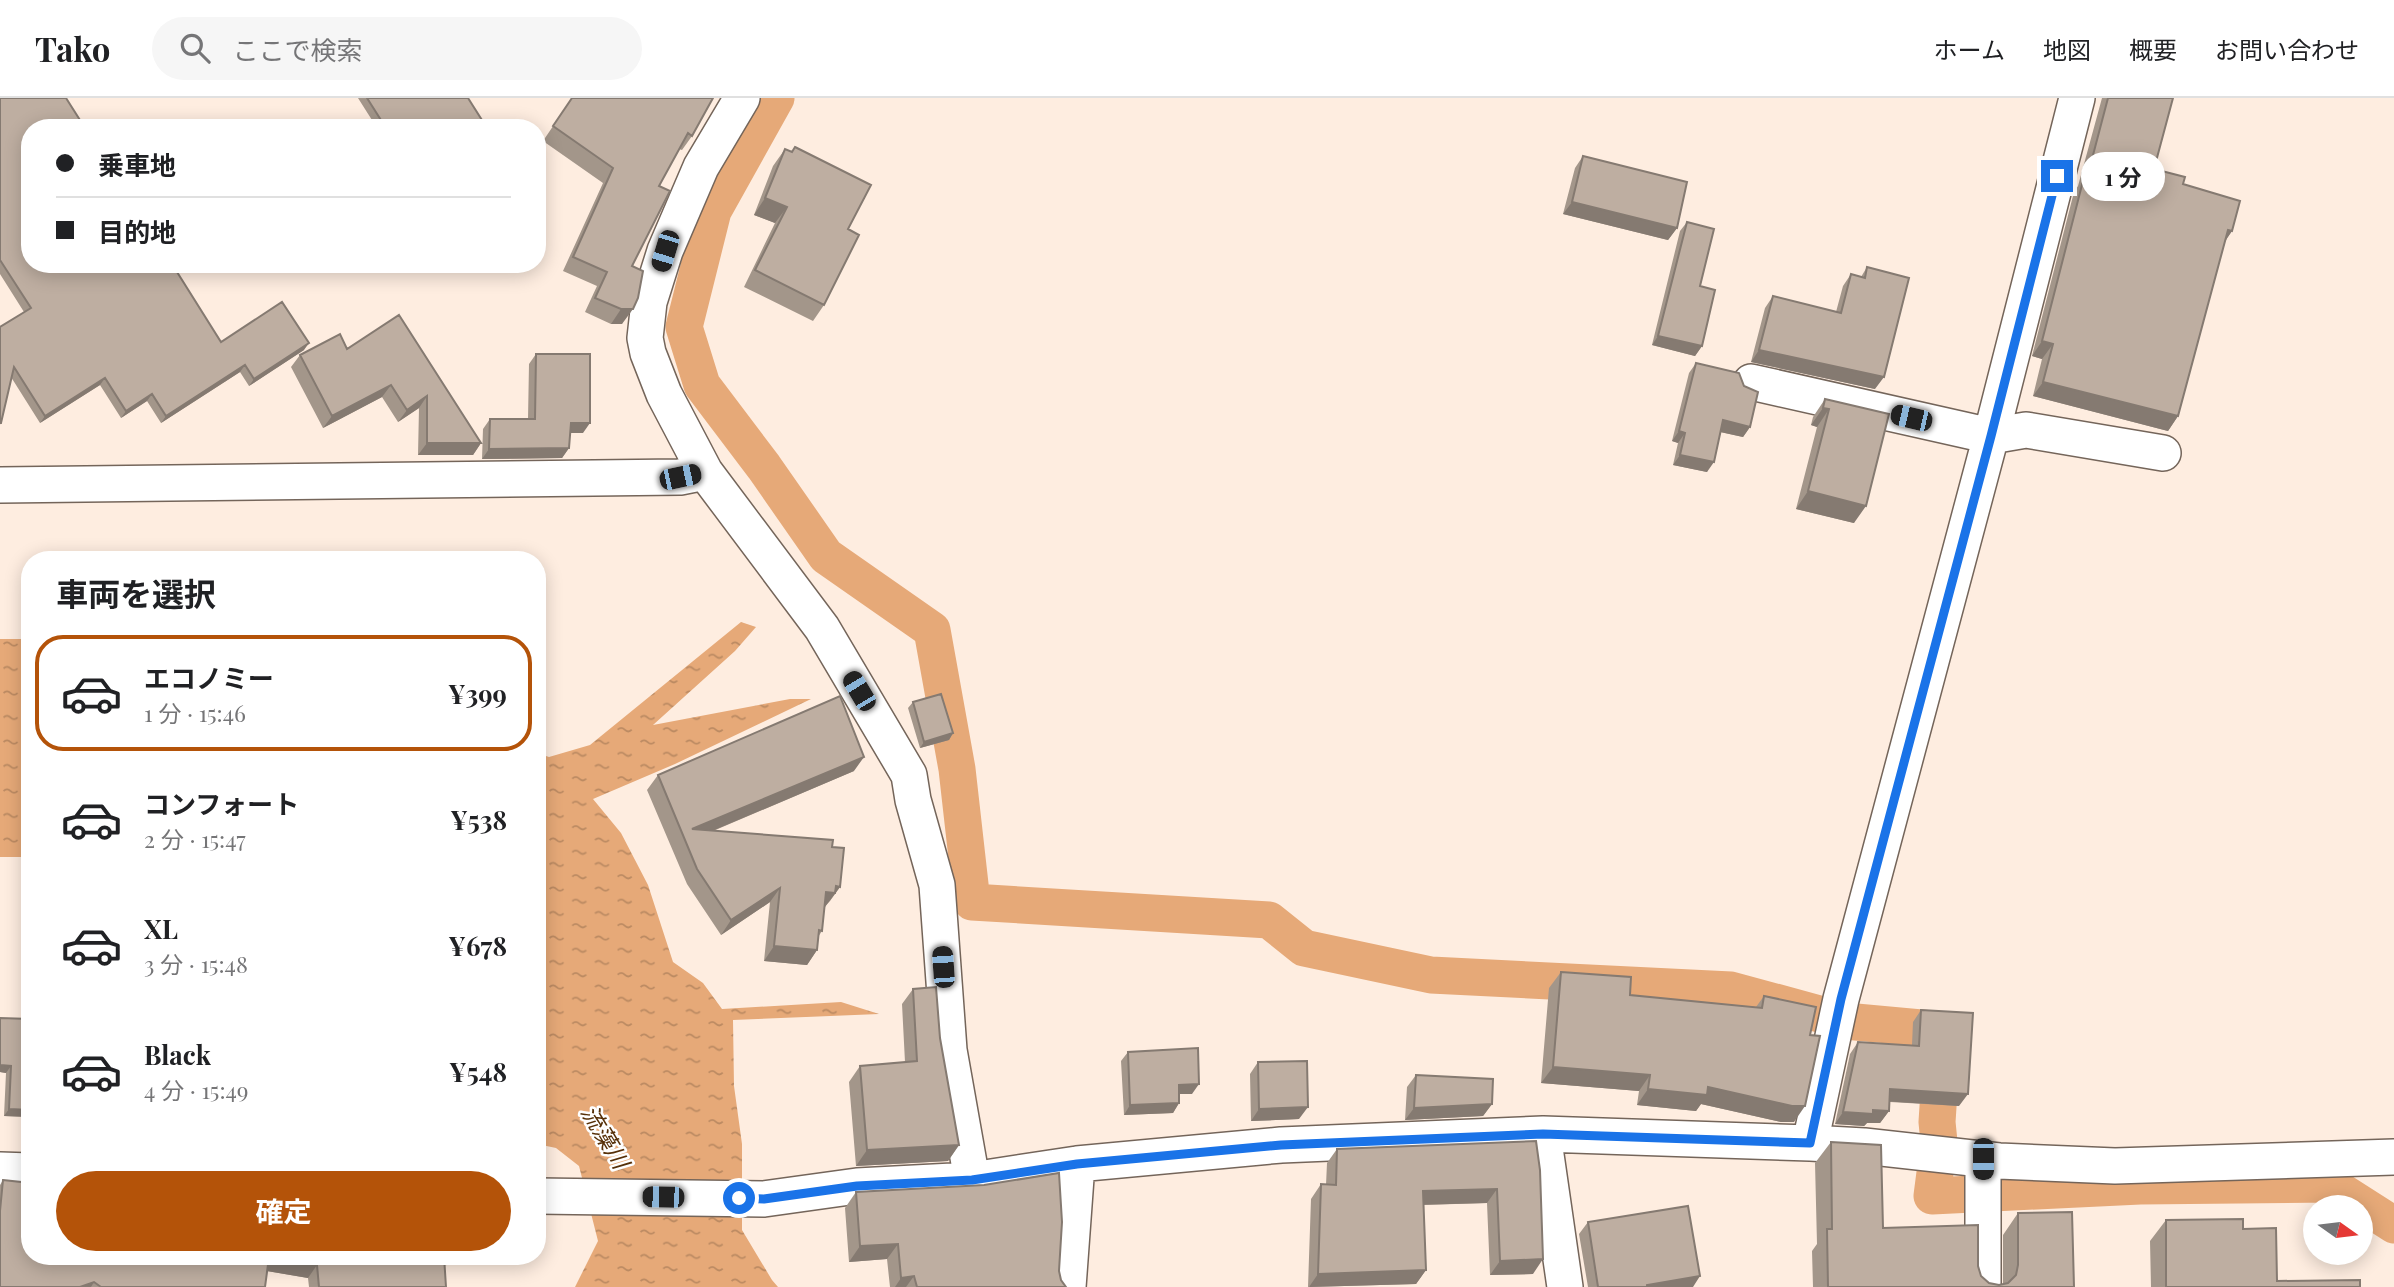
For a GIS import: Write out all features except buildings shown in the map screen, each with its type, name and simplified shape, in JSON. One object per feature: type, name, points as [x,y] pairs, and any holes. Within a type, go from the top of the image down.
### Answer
[{"type":"street","points":[[742,98],[701,167],[665,251],[649,302],[648,353],[705,472],[822,628],[909,775],[937,885],[950,1049],[972,1180]]},
{"type":"street","points":[[1810,1143],[1832,1034],[1991,436],[2077,98]]},
{"type":"street","points":[[1751,382],[1991,436],[2026,430],[2163,453]]},
{"type":"street","points":[[0,485],[680,477],[705,472]]},
{"type":"street","points":[[550,1196],[764,1199],[857,1186],[972,1180],[1077,1164],[1281,1145],[1543,1134],[1864,1146],[1976,1158],[2115,1166],[2394,1157]]},
{"type":"street","points":[[1543,1134],[1565,1287]]},
{"type":"street","points":[[1976,1158],[1983,1287]]},
{"type":"street","points":[[1068,1287],[1077,1164]]},
{"type":"street","points":[[0,1170],[21,1171]]},
{"type":"water","name":"流藻川","points":[[741,622],[756,627],[735,651],[653,725],[790,699],[811,699],[675,764],[593,799],[621,833],[648,885],[673,962],[703,983],[722,1009],[841,1002],[879,1014],[733,1020],[734,1086],[742,1144],[742,1230],[778,1287],[575,1287],[598,1241],[579,1166],[556,1148],[546,1146],[546,756],[590,745]]},
{"type":"water","points":[[0,639],[21,639],[21,857],[0,857]]},
{"type":"waterway","points":[[776,98],[713,211],[684,327],[702,385],[826,556],[932,630],[957,769],[972,902],[1269,920],[1304,948],[1431,975],[1731,990],[1845,1021],[1943,1030],[1937,1122],[1939,1142],[1932,1196],[2140,1186],[2330,1184],[2394,1225]]},
{"type":"route","points":[[739,1198],[764,1199],[857,1186],[972,1180],[1077,1164],[1281,1145],[1543,1134],[1810,1143],[1832,1034],[1991,436],[2057,176]]}]
